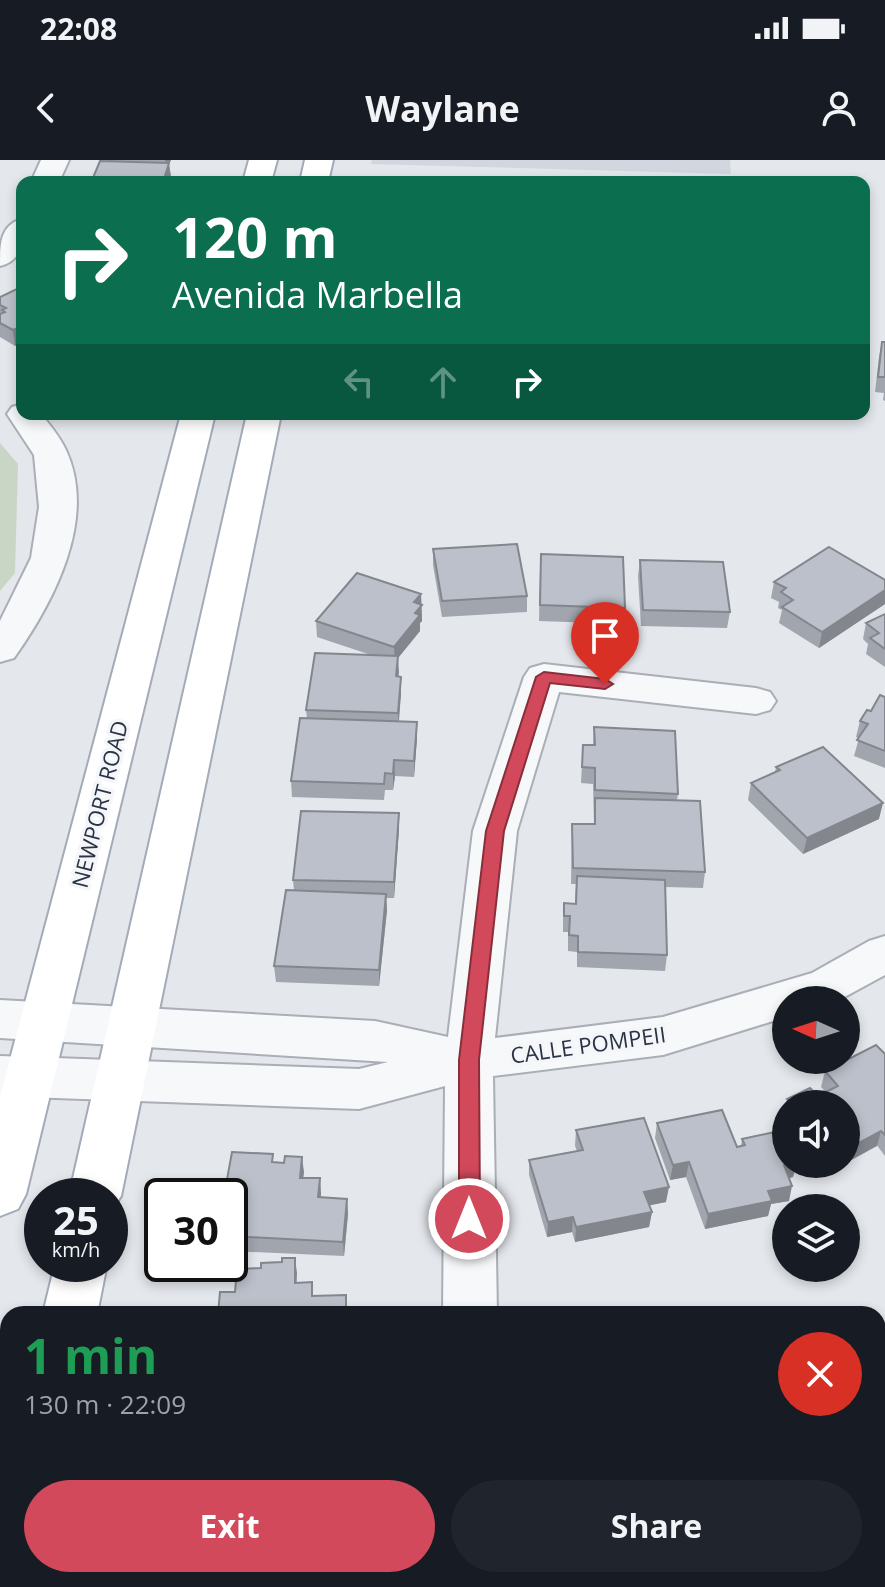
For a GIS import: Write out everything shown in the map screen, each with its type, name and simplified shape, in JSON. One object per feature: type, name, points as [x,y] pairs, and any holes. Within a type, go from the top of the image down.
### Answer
[{"type":"main road","name":"NEWPORT ROAD","points":[[0,1194],[22,1020],[196,420]]},
{"type":"main road","points":[[99,1178],[263,420]]},
{"type":"main road","points":[[72,1306],[77,1282]]},
{"type":"street","points":[[0,257],[16,236]]},
{"type":"street","points":[[0,390],[16,405]]},
{"type":"street","points":[[0,649],[28,611],[51,557],[59,509],[51,452],[29,420]]},
{"type":"street","points":[[470,1306],[469,1060],[495,831],[544,677],[756,701]]},
{"type":"street","name":"CALLE POMPEII","points":[[15,1077],[359,1089],[469,1060],[663,1036],[827,986],[885,953]]},
{"type":"street","name":"CALLE POMPEII","points":[[22,1020],[375,1040],[469,1060]]},
{"type":"shaded area","points":[[372,160],[730,160],[731,174],[371,164]]},
{"type":"green space","points":[[0,443],[18,464],[15,573],[0,591]]},
{"type":"building","points":[[100,161],[169,163],[165,176],[94,176]]},
{"type":"building","points":[[16,289],[16,329],[0,323],[0,314],[6,308],[0,305],[0,297]]},
{"type":"building","points":[[882,342],[885,342],[885,377],[878,377]]},
{"type":"building","points":[[517,544],[527,596],[442,601],[433,549]]},
{"type":"building","points":[[829,547],[885,580],[885,590],[822,632],[782,607],[793,600],[781,592],[786,588],[774,582]]},
{"type":"building","points":[[541,554],[623,557],[625,608],[540,605]]},
{"type":"building","points":[[640,560],[723,562],[730,612],[643,610]]},
{"type":"building","points":[[357,573],[421,594],[414,602],[422,605],[415,613],[420,615],[394,647],[316,621]]},
{"type":"building","points":[[885,614],[885,649],[870,638],[879,633],[866,623]]},
{"type":"building","points":[[315,653],[398,656],[396,676],[401,677],[398,713],[306,710]]},
{"type":"building","points":[[880,695],[885,697],[885,751],[857,740],[868,724],[860,721],[867,710],[871,711]]},
{"type":"building","points":[[300,718],[417,722],[414,761],[394,760],[393,774],[385,773],[384,784],[291,781]]},
{"type":"building","points":[[594,727],[675,731],[678,794],[595,790],[595,768],[582,767],[583,745],[595,745]]},
{"type":"building","points":[[823,747],[883,803],[807,838],[751,783],[780,770],[776,767]]},
{"type":"building","points":[[595,798],[700,801],[705,872],[573,868],[572,824],[595,824]]},
{"type":"building","points":[[301,811],[399,813],[394,882],[293,880]]},
{"type":"building","points":[[577,876],[665,880],[667,955],[578,952],[578,936],[569,935],[570,916],[564,916],[564,903],[576,904]]},
{"type":"building","points":[[286,890],[386,894],[379,970],[274,966]]},
{"type":"building","points":[[876,1045],[885,1054],[885,1135],[881,1131],[860,1142],[860,1090],[830,1090],[838,1086],[828,1074],[860,1074],[860,1053]]},
{"type":"building","points":[[722,1110],[737,1147],[745,1145],[742,1139],[772,1133],[772,1178],[789,1178],[792,1186],[768,1191],[772,1201],[708,1214],[689,1162],[673,1165],[657,1123]]},
{"type":"building","points":[[644,1118],[669,1187],[644,1192],[652,1212],[576,1227],[573,1217],[548,1222],[529,1160],[583,1150],[576,1130]]},
{"type":"building","points":[[232,1152],[273,1154],[272,1162],[284,1163],[285,1156],[302,1157],[300,1178],[320,1178],[318,1197],[347,1199],[343,1242],[248,1237],[248,1178],[227,1178]]},
{"type":"building","points":[[295,1258],[295,1283],[312,1282],[312,1296],[346,1295],[346,1306],[219,1306],[220,1292],[235,1292],[236,1282],[248,1282],[248,1269],[261,1268],[261,1263]]},
{"type":"route","points":[[469,1219],[469,1060],[495,831],[544,677],[605,684]]}]
